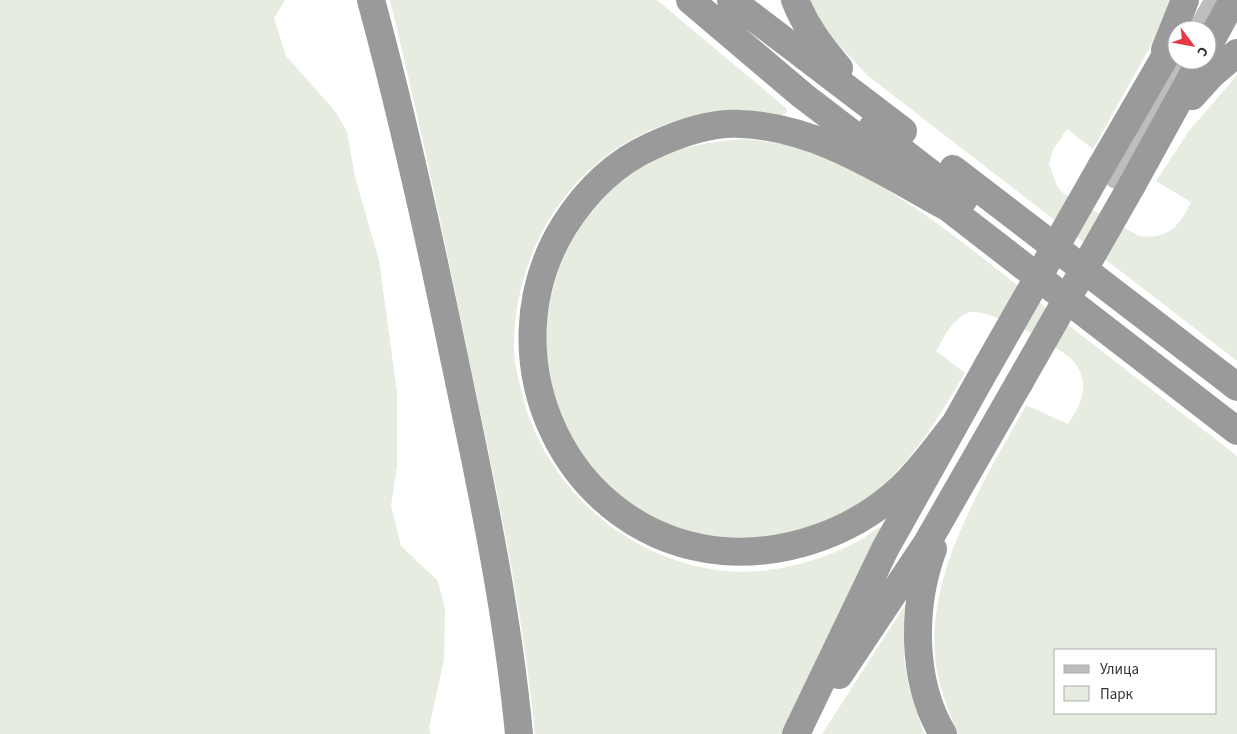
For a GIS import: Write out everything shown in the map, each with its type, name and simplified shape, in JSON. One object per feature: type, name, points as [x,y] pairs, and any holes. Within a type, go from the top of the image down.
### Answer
[{"type":"highway","points":[[371,0],[406,132],[487,515],[507,640],[519,734]]},
{"type":"highway","points":[[690,0],[802,94],[1237,431]]},
{"type":"highway","points":[[705,0],[1237,409]]},
{"type":"highway","points":[[731,0],[1237,387]]},
{"type":"highway","points":[[795,0],[801,16],[817,42],[842,70],[917,141]]},
{"type":"highway","points":[[1180,20],[1185,0]]},
{"type":"highway","points":[[1186,20],[1199,0]]},
{"type":"highway","points":[[1217,30],[1233,0]]},
{"type":"highway","points":[[1116,176],[1152,152],[1186,102],[1211,75],[1237,53]]},
{"type":"highway","points":[[797,734],[1116,176],[1167,70]]},
{"type":"highway","points":[[1152,152],[1195,70]]},
{"type":"highway","points":[[947,207],[849,154],[807,136],[776,128],[739,124],[708,127],[668,139],[641,151],[613,169],[592,187],[552,245],[538,283],[533,318],[532,350],[537,389],[546,416],[560,446],[594,490],[612,507],[648,530],[684,544],[716,550],[745,552],[790,547],[850,524],[900,489],[919,469],[954,425],[1003,374]]},
{"type":"highway","points":[[1200,359],[1237,380]]},
{"type":"highway","points":[[943,734],[928,702],[920,667],[921,598],[931,554],[943,523],[964,480],[1003,374]]},
{"type":"highway","points":[[797,734],[885,549],[954,425]]},
{"type":"highway","points":[[797,734],[908,573],[964,480]]},
{"type":"main road","points":[[1207,20],[1218,0]]},
{"type":"green space","points":[[0,0],[285,0],[274,18],[286,56],[335,111],[347,132],[355,177],[379,260],[397,392],[397,466],[391,506],[401,546],[438,581],[445,609],[444,660],[429,728],[431,734],[0,734]]},
{"type":"green space","points":[[390,0],[657,0],[786,108],[787,112],[780,116],[714,115],[676,121],[640,135],[608,154],[581,179],[557,207],[538,239],[525,274],[517,311],[514,349],[522,394],[533,428],[550,460],[571,489],[596,514],[624,535],[656,552],[689,564],[725,571],[759,571],[793,566],[826,556],[857,542],[877,528],[884,526],[800,701],[782,734],[535,734],[524,642],[500,505],[412,92]]},
{"type":"green space","points":[[808,0],[1171,0],[1155,38],[1093,149],[1067,129],[1053,150],[1049,164],[1057,186],[1064,194],[1139,236],[1165,233],[1177,225],[1191,202],[1156,181],[1189,131],[1237,75],[1237,361],[868,76],[825,30]]},
{"type":"green space","points":[[742,139],[787,145],[835,162],[899,197],[959,240],[1237,456],[1237,734],[958,734],[939,681],[934,645],[937,609],[945,573],[958,537],[991,468],[1026,405],[1068,424],[1078,408],[1083,390],[1080,372],[1070,358],[1051,344],[1004,320],[976,312],[967,313],[953,324],[936,351],[965,373],[944,407],[910,457],[882,486],[866,499],[829,520],[789,533],[748,538],[706,535],[666,524],[629,505],[598,478],[572,443],[558,413],[550,381],[546,348],[548,316],[554,284],[565,254],[581,225],[602,199],[641,165],[656,157],[699,145]]},
{"type":"green space","points":[[907,602],[904,659],[909,688],[924,734],[822,734]]}]
